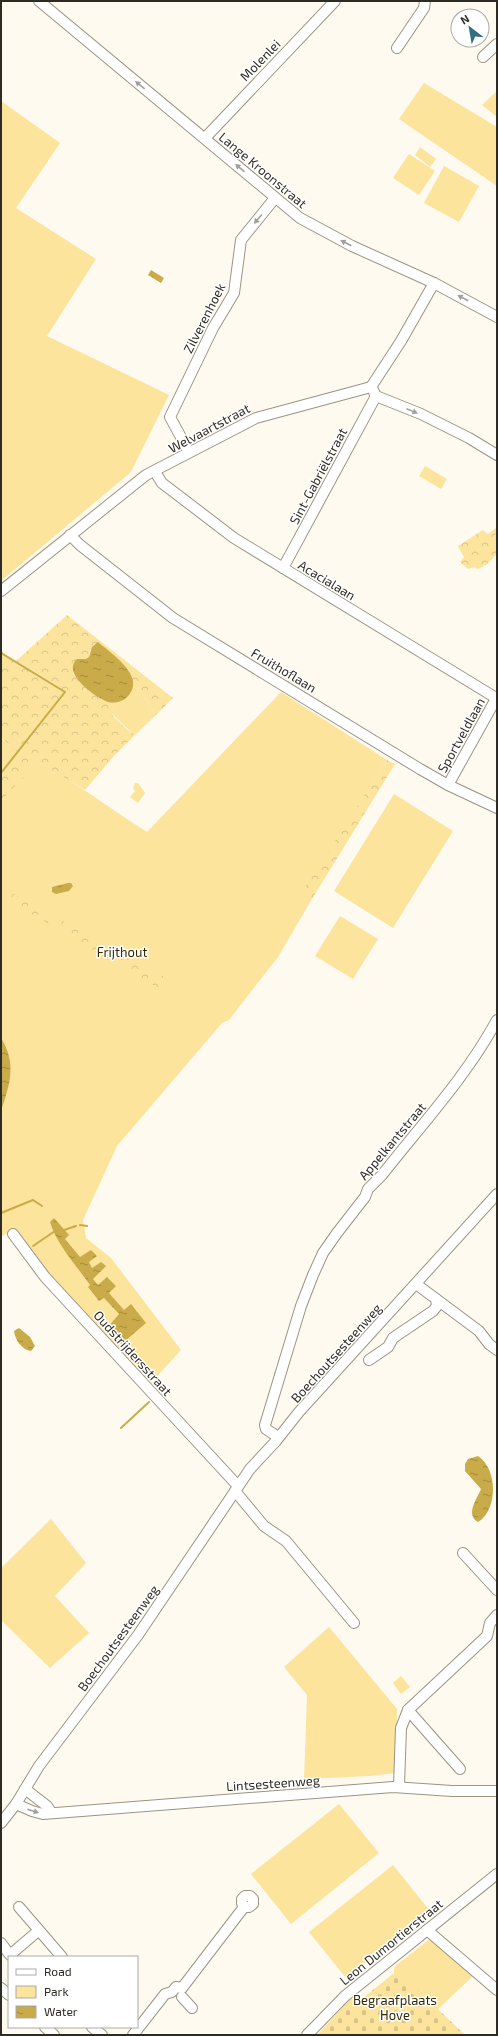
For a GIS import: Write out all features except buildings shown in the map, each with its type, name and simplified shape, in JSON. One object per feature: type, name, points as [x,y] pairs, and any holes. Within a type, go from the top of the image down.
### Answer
[{"type":"street","name":"Lange Kroonstraat","points":[[39,1],[300,218],[329,234],[434,283],[497,317]]},
{"type":"street","name":"Molenlei","points":[[204,138],[335,1]]},
{"type":"street","points":[[397,48],[424,8],[425,1]]},
{"type":"street","points":[[483,57],[497,44]]},
{"type":"street","name":"Zilverenhoek","points":[[189,452],[170,417],[213,328],[234,293],[241,240],[275,198]]},
{"type":"street","points":[[434,283],[401,341],[371,387],[376,396],[421,414],[497,454]]},
{"type":"street","name":"Welvaartstraat","points":[[1,591],[146,475],[155,472],[189,452],[256,418],[371,387]]},
{"type":"street","name":"Sint-Gabriëlstraat","points":[[283,568],[376,396]]},
{"type":"street","name":"Acacialaan","points":[[155,472],[162,483],[213,523],[283,568],[497,698]]},
{"type":"street","name":"Fruithoflaan","points":[[70,535],[80,545],[173,618],[448,785],[497,808]]},
{"type":"street","name":"Sportveldlaan","points":[[448,785],[497,698]]},
{"type":"street","name":"Appelkantstraat","points":[[277,1439],[266,1429],[265,1425],[301,1306],[323,1253],[337,1232],[365,1197],[368,1189],[382,1175],[456,1085],[484,1043],[497,1020]]},
{"type":"street","name":"Boechoutsesteenweg","points":[[1,1824],[16,1804],[39,1766],[138,1635],[237,1489],[270,1455],[277,1439],[496,1196]]},
{"type":"street","name":"Oudstrijdersstraat","points":[[13,1234],[45,1276],[237,1489],[264,1526],[286,1541],[354,1623]]},
{"type":"street","points":[[416,1284],[479,1331],[489,1344],[497,1350]]},
{"type":"street","points":[[369,1360],[388,1348],[393,1338],[433,1311],[437,1306],[436,1299]]},
{"type":"street","points":[[463,1552],[497,1590]]},
{"type":"street","points":[[399,1786],[401,1728],[408,1710],[487,1636],[490,1623],[497,1615]]},
{"type":"street","points":[[408,1710],[460,1769]]},
{"type":"street","name":"Lintsesteenweg","points":[[16,1804],[43,1814],[51,1812],[68,1812],[399,1786],[452,1791],[497,1791]]},
{"type":"street","points":[[25,1789],[51,1812]]},
{"type":"street","name":"Leon Dumortierstraat","points":[[307,2035],[344,1996],[497,1874]]},
{"type":"street","points":[[19,1907],[38,1931],[61,1956]]},
{"type":"street","points":[[133,2035],[165,1994],[179,1992],[244,1907]]},
{"type":"street","points":[[427,1930],[497,1990]]},
{"type":"street","points":[[1,1943],[10,1955],[38,1931]]},
{"type":"street","points":[[179,1992],[192,2008]]},
{"type":"street","points":[[46,2028],[54,2035]]},
{"type":"street","points":[[93,2028],[102,2035]]},
{"type":"green space","points":[[424,83],[497,127],[497,186],[399,119]]},
{"type":"green space","points":[[497,91],[497,117],[482,105]]},
{"type":"green space","points":[[1,101],[60,143],[16,208],[96,259],[47,336],[169,395],[131,472],[1,581]]},
{"type":"green space","points":[[420,147],[436,159],[430,167],[415,155]]},
{"type":"green space","points":[[409,154],[435,171],[419,195],[393,178]]},
{"type":"green space","points":[[444,166],[479,186],[459,222],[424,203]]},
{"type":"green space","points":[[425,466],[447,479],[441,489],[419,476]]},
{"type":"green space","points":[[497,527],[496,555],[486,565],[478,569],[474,567],[468,569],[460,562],[464,557],[458,546],[483,530],[488,534]]},
{"type":"green space","points":[[67,615],[173,698],[156,715],[139,689],[133,687],[133,685],[90,650],[89,657],[86,660],[82,659],[73,673],[76,678],[91,692],[102,699],[114,703],[112,715],[130,732],[136,734],[114,756],[85,790],[38,762],[1,801],[1,773],[17,751],[1,738],[1,651],[16,661]]},
{"type":"green space","points":[[133,687],[139,689],[156,715],[136,734],[131,732],[112,714],[114,703],[125,698]]},
{"type":"green space","name":"Frijthout","points":[[281,692],[387,760],[303,892],[312,899],[278,957],[229,1020],[222,1023],[117,1146],[83,1220],[86,1238],[111,1258],[181,1350],[150,1384],[41,1266],[14,1229],[1,1237],[1,739],[67,779],[147,832]]},
{"type":"green space","points":[[387,760],[395,764],[312,899],[302,892]]},
{"type":"green space","points":[[135,783],[138,783],[145,793],[138,803],[130,797],[135,791],[133,788]]},
{"type":"green space","points":[[394,794],[453,831],[393,928],[334,891]]},
{"type":"green space","points":[[1,887],[172,981],[165,992],[1,896]]},
{"type":"green space","points":[[340,916],[378,939],[353,979],[315,956]]},
{"type":"green space","points":[[51,1519],[86,1563],[55,1596],[89,1633],[50,1668],[1,1620],[1,1568]]},
{"type":"green space","points":[[329,1627],[397,1709],[396,1773],[370,1776],[304,1779],[307,1695],[284,1667]]},
{"type":"green space","points":[[401,1676],[410,1687],[401,1694],[393,1683]]},
{"type":"green space","points":[[339,1804],[379,1853],[291,1924],[251,1874]]},
{"type":"green space","points":[[393,1865],[430,1911],[346,1978],[309,1932]]},
{"type":"green space","points":[[431,1938],[474,1975],[437,2010],[394,1967]]},
{"type":"green space","name":"Begraafplaats Hove","points":[[394,1967],[465,2035],[317,2035],[352,1997],[359,2001],[394,1973]]},
{"type":"water","points":[[151,270],[164,278],[161,283],[148,275]]},
{"type":"water","points":[[98,642],[119,660],[131,675],[133,683],[132,691],[125,699],[121,701],[110,703],[95,695],[82,684],[73,671],[73,665],[77,659],[86,659],[89,657],[92,647]]},
{"type":"water","points":[[71,883],[73,886],[69,891],[56,894],[52,892],[52,887]]},
{"type":"water","points":[[1,1038],[9,1057],[10,1074],[7,1092],[1,1111]]},
{"type":"water","points":[[54,1218],[69,1235],[65,1239],[80,1257],[91,1250],[97,1256],[89,1262],[92,1268],[101,1262],[106,1266],[93,1279],[98,1285],[107,1277],[116,1286],[109,1293],[124,1310],[131,1304],[146,1323],[125,1341],[142,1366],[142,1369],[138,1369],[139,1366],[108,1327],[119,1314],[104,1298],[99,1301],[88,1287],[90,1285],[67,1255],[57,1239],[50,1222]]},
{"type":"water","points":[[19,1328],[30,1337],[35,1346],[31,1351],[22,1347],[17,1341],[14,1331]]},
{"type":"water","points":[[478,1456],[485,1462],[489,1470],[493,1489],[489,1508],[485,1516],[478,1522],[474,1519],[472,1511],[481,1489],[465,1471],[465,1464],[468,1459]]},
{"type":"waterway","points":[[1,653],[65,692],[1,773]]},
{"type":"waterway","points":[[1,1213],[33,1200],[42,1206]]},
{"type":"waterway","points":[[80,1225],[87,1226]]},
{"type":"waterway","points":[[64,1230],[76,1226]]},
{"type":"waterway","points":[[33,1246],[55,1231]]},
{"type":"waterway","points":[[121,1428],[149,1402]]}]
